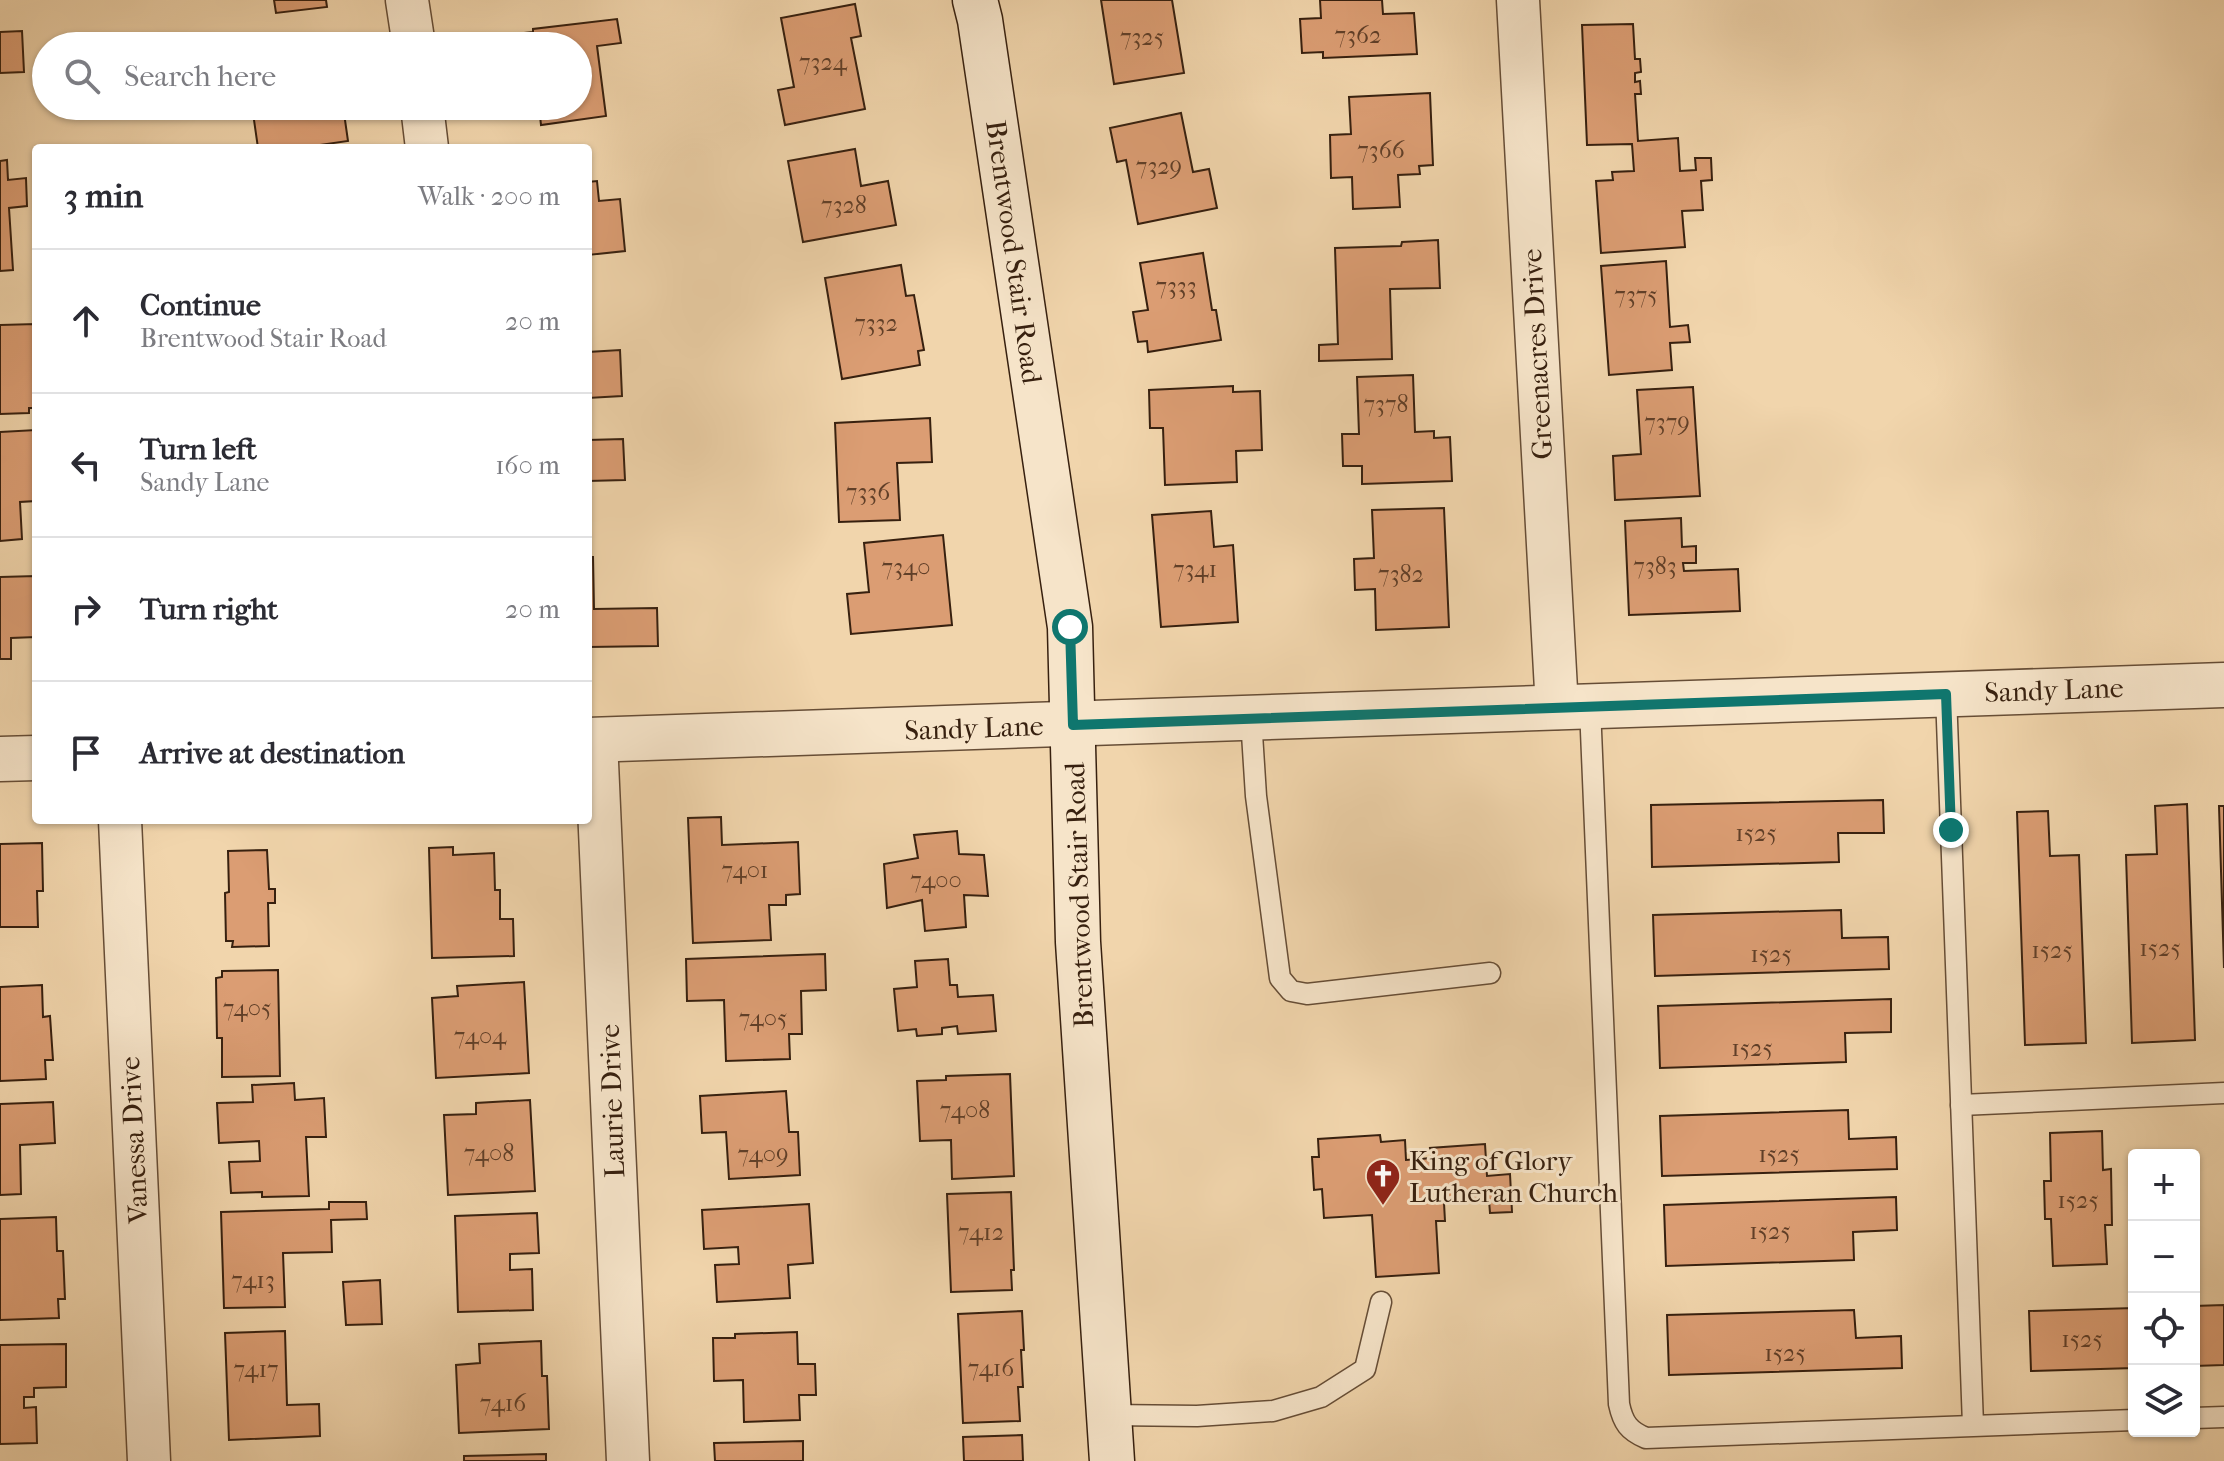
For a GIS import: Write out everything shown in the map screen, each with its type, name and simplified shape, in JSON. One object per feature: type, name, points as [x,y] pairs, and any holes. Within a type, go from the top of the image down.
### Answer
[{"type":"street","points":[[407,0],[412,32]]},
{"type":"street","name":"Brentwood Stair Road","points":[[975,0],[1070,627],[1078,942],[1112,1461]]},
{"type":"street","name":"Greenacres Drive","points":[[1518,0],[1574,707]]},
{"type":"street","points":[[424,120],[427,144]]},
{"type":"street","name":"Sandy Lane","points":[[592,740],[2224,685]]},
{"type":"street","name":"Laurie Drive","points":[[592,740],[628,1461]]},
{"type":"street","points":[[0,759],[32,758]]},
{"type":"street","name":"Vanessa Drive","points":[[120,824],[149,1461]]},
{"type":"lane","points":[[1946,694],[1973,1425]]},
{"type":"lane","points":[[1574,707],[1619,1404],[1623,1420],[1632,1432],[1646,1438],[2128,1420]]},
{"type":"lane","points":[[1251,718],[1256,796],[1280,978],[1291,991],[1307,994],[1490,973]]},
{"type":"lane","points":[[1961,1105],[2224,1093]]},
{"type":"lane","points":[[1109,1415],[1197,1416],[1273,1411],[1321,1397],[1365,1369],[1381,1302]]},
{"type":"lane","points":[[2200,1418],[2224,1417]]},
{"type":"building","points":[[274,0],[326,0],[327,7],[276,13]]},
{"type":"building","points":[[1101,0],[1172,0],[1184,73],[1114,84]]},
{"type":"building","points":[[1320,0],[1382,0],[1383,14],[1414,13],[1417,54],[1323,58],[1323,52],[1302,53],[1300,19],[1321,18]]},
{"type":"building","points":[[855,4],[861,36],[851,38],[865,109],[785,125],[778,90],[794,87],[781,18]]},
{"type":"building","points":[[617,19],[621,43],[597,46],[606,116],[592,118],[592,32],[533,32],[533,29]]},
{"type":"building","points":[[1633,24],[1635,59],[1640,59],[1641,72],[1635,73],[1635,82],[1640,81],[1641,94],[1635,94],[1638,141],[1678,138],[1680,171],[1696,170],[1695,158],[1711,158],[1712,180],[1701,181],[1703,210],[1682,211],[1685,247],[1601,253],[1596,181],[1613,180],[1612,172],[1634,171],[1632,144],[1587,145],[1582,25]]},
{"type":"building","points":[[22,31],[24,72],[0,73],[0,32]]},
{"type":"building","points":[[1430,93],[1433,165],[1419,166],[1420,174],[1398,175],[1400,207],[1353,209],[1352,177],[1331,178],[1330,135],[1351,134],[1349,97]]},
{"type":"building","points":[[1181,113],[1193,172],[1209,169],[1217,208],[1138,224],[1126,160],[1117,162],[1110,128]]},
{"type":"building","points":[[254,120],[345,120],[348,141],[257,144]]},
{"type":"building","points":[[540,120],[577,120],[541,125]]},
{"type":"building","points":[[855,149],[861,186],[888,181],[896,225],[803,242],[788,161]]},
{"type":"building","points":[[7,160],[8,180],[26,178],[27,206],[9,208],[13,270],[0,271],[0,161]]},
{"type":"building","points":[[597,181],[599,201],[620,199],[625,251],[592,255],[592,182]]},
{"type":"building","points":[[1438,240],[1440,288],[1390,289],[1392,359],[1319,361],[1319,345],[1338,344],[1335,248],[1401,246],[1402,242]]},
{"type":"building","points":[[1203,253],[1212,310],[1216,310],[1221,340],[1148,352],[1147,341],[1138,342],[1133,312],[1148,310],[1140,263]]},
{"type":"building","points":[[1666,261],[1670,327],[1688,325],[1690,342],[1670,343],[1672,370],[1609,375],[1601,266]]},
{"type":"building","points":[[901,265],[906,296],[914,295],[924,350],[918,351],[920,365],[842,379],[825,278]]},
{"type":"building","points":[[32,324],[32,408],[29,408],[29,413],[0,414],[0,325]]},
{"type":"building","points":[[620,350],[622,396],[592,398],[592,352]]},
{"type":"building","points":[[1413,375],[1415,432],[1434,431],[1434,438],[1450,437],[1452,481],[1362,484],[1362,466],[1343,466],[1342,434],[1359,434],[1357,377]]},
{"type":"building","points":[[1233,386],[1233,392],[1260,391],[1262,450],[1236,451],[1237,482],[1165,485],[1163,428],[1150,428],[1149,390]]},
{"type":"building","points":[[1693,387],[1700,496],[1615,500],[1613,456],[1641,454],[1637,390]]},
{"type":"building","points":[[930,418],[932,462],[897,463],[900,520],[839,522],[835,423]]},
{"type":"building","points":[[32,430],[32,501],[20,502],[22,539],[0,541],[0,432]]},
{"type":"building","points":[[623,439],[625,480],[592,481],[592,440]]},
{"type":"building","points":[[1444,508],[1449,627],[1376,630],[1375,589],[1355,590],[1354,559],[1374,558],[1372,510]]},
{"type":"building","points":[[1211,511],[1214,547],[1233,545],[1238,622],[1161,627],[1152,515]]},
{"type":"building","points":[[1681,518],[1682,547],[1696,546],[1696,563],[1683,563],[1684,571],[1738,569],[1740,611],[1629,615],[1625,521]]},
{"type":"building","points":[[943,535],[952,625],[851,634],[847,594],[869,592],[864,543]]},
{"type":"building","points":[[592,557],[594,609],[657,608],[658,646],[592,647]]},
{"type":"building","points":[[32,576],[32,637],[11,638],[11,659],[0,659],[0,577]]},
{"type":"building","points":[[1883,800],[1884,833],[1838,833],[1839,862],[1652,867],[1651,805]]},
{"type":"building","points":[[2187,804],[2195,1040],[2132,1043],[2126,855],[2157,854],[2155,806]]},
{"type":"building","points":[[2219,806],[2224,806],[2224,968]]},
{"type":"building","points":[[2048,811],[2050,856],[2079,855],[2086,1043],[2025,1045],[2017,812]]},
{"type":"building","points":[[721,817],[722,845],[798,842],[800,894],[786,895],[786,905],[769,905],[771,940],[693,943],[688,818]]},
{"type":"building","points":[[957,831],[959,854],[984,855],[988,896],[964,895],[966,927],[925,931],[922,900],[887,908],[884,864],[918,858],[914,835]]},
{"type":"building","points":[[42,843],[43,891],[37,891],[38,927],[0,927],[0,844]]},
{"type":"building","points":[[453,847],[453,855],[494,853],[495,890],[500,890],[500,919],[513,919],[514,956],[432,958],[429,848]]},
{"type":"building","points":[[267,850],[269,889],[275,889],[275,903],[268,903],[269,946],[232,947],[233,941],[226,941],[228,851]]},
{"type":"building","points":[[1841,910],[1842,938],[1888,937],[1889,969],[1655,976],[1653,915]]},
{"type":"building","points":[[825,954],[826,990],[801,991],[802,1034],[789,1034],[790,1059],[726,1061],[724,1000],[687,1001],[686,959]]},
{"type":"building","points":[[948,959],[950,985],[957,985],[958,997],[993,995],[996,1031],[958,1034],[957,1026],[942,1028],[942,1034],[917,1036],[916,1029],[898,1031],[894,989],[917,987],[915,961]]},
{"type":"building","points":[[278,970],[280,1076],[222,1077],[222,1038],[217,1038],[216,978],[222,977],[222,971]]},
{"type":"building","points":[[524,982],[529,1073],[436,1078],[432,998],[458,996],[457,986]]},
{"type":"building","points":[[42,985],[43,1017],[50,1016],[53,1060],[45,1060],[46,1079],[0,1081],[0,987]]},
{"type":"building","points":[[1891,999],[1891,1032],[1845,1033],[1846,1062],[1660,1068],[1658,1006]]},
{"type":"building","points":[[1010,1074],[1014,1176],[952,1179],[951,1140],[920,1141],[917,1081],[946,1080],[946,1076]]},
{"type":"building","points":[[294,1083],[295,1100],[324,1098],[326,1137],[306,1137],[309,1196],[262,1197],[262,1192],[231,1193],[229,1162],[260,1161],[259,1141],[219,1143],[217,1103],[253,1102],[252,1085]]},
{"type":"building","points":[[786,1091],[789,1132],[798,1132],[800,1175],[729,1179],[726,1132],[702,1133],[700,1096]]},
{"type":"building","points":[[530,1100],[535,1191],[448,1195],[444,1115],[476,1114],[476,1103]]},
{"type":"building","points":[[53,1102],[55,1143],[20,1145],[21,1194],[0,1195],[0,1104]]},
{"type":"building","points":[[1848,1110],[1849,1139],[1896,1137],[1897,1169],[1662,1176],[1660,1116]]},
{"type":"building","points":[[2102,1131],[2103,1170],[2111,1169],[2112,1225],[2105,1225],[2107,1264],[2053,1266],[2051,1219],[2045,1219],[2044,1181],[2051,1181],[2050,1133]]},
{"type":"building","name":"King of Glory Lutheran Church","points":[[1380,1135],[1381,1142],[1405,1140],[1406,1160],[1432,1158],[1430,1148],[1485,1144],[1487,1176],[1510,1174],[1512,1212],[1490,1213],[1489,1200],[1444,1203],[1445,1221],[1436,1221],[1439,1273],[1376,1277],[1372,1215],[1324,1218],[1322,1189],[1314,1190],[1312,1157],[1319,1157],[1318,1139]]},
{"type":"building","points":[[1011,1192],[1012,1290],[951,1292],[947,1194]]},
{"type":"building","points":[[1896,1197],[1897,1230],[1853,1232],[1854,1260],[1666,1266],[1664,1205]]},
{"type":"building","points":[[329,1202],[366,1202],[367,1219],[331,1220],[332,1252],[283,1253],[285,1307],[224,1308],[221,1212],[329,1209]]},
{"type":"building","points":[[809,1204],[813,1263],[788,1265],[790,1298],[717,1302],[715,1265],[739,1264],[738,1247],[704,1249],[702,1210]]},
{"type":"building","points":[[537,1213],[539,1253],[510,1254],[510,1270],[532,1269],[533,1310],[458,1312],[455,1216]]},
{"type":"building","points":[[56,1217],[57,1251],[63,1251],[65,1299],[58,1299],[59,1318],[0,1320],[0,1219]]},
{"type":"building","points":[[380,1280],[382,1324],[346,1325],[343,1282]]},
{"type":"building","points":[[2224,1305],[2224,1365],[2200,1366],[2200,1306]]},
{"type":"building","points":[[2128,1308],[2128,1368],[2031,1371],[2029,1311]]},
{"type":"building","points":[[1854,1310],[1856,1338],[1901,1336],[1902,1368],[1669,1375],[1667,1315]]},
{"type":"building","points":[[1022,1311],[1024,1350],[1021,1350],[1023,1387],[1018,1387],[1020,1421],[963,1423],[958,1314]]},
{"type":"building","points":[[285,1331],[287,1405],[319,1404],[320,1436],[229,1440],[225,1333]]},
{"type":"building","points":[[797,1332],[798,1364],[815,1364],[816,1395],[799,1395],[800,1420],[744,1422],[743,1380],[714,1381],[713,1338],[735,1338],[735,1334]]},
{"type":"building","points":[[541,1341],[542,1376],[547,1376],[549,1429],[459,1433],[456,1365],[480,1363],[479,1344]]},
{"type":"building","points":[[66,1344],[66,1387],[34,1388],[34,1397],[24,1397],[24,1408],[36,1407],[37,1443],[0,1444],[0,1345]]},
{"type":"building","points":[[1022,1435],[1023,1461],[964,1461],[963,1437]]},
{"type":"building","points":[[803,1441],[803,1461],[715,1461],[714,1443]]},
{"type":"building","points":[[546,1454],[546,1461],[464,1461],[464,1456]]},
{"type":"place","name":"King of Glory Lutheran Church","points":[[1383,1207]]},
{"type":"route","points":[[1070,627],[1073,725],[1946,694],[1951,830]]}]
